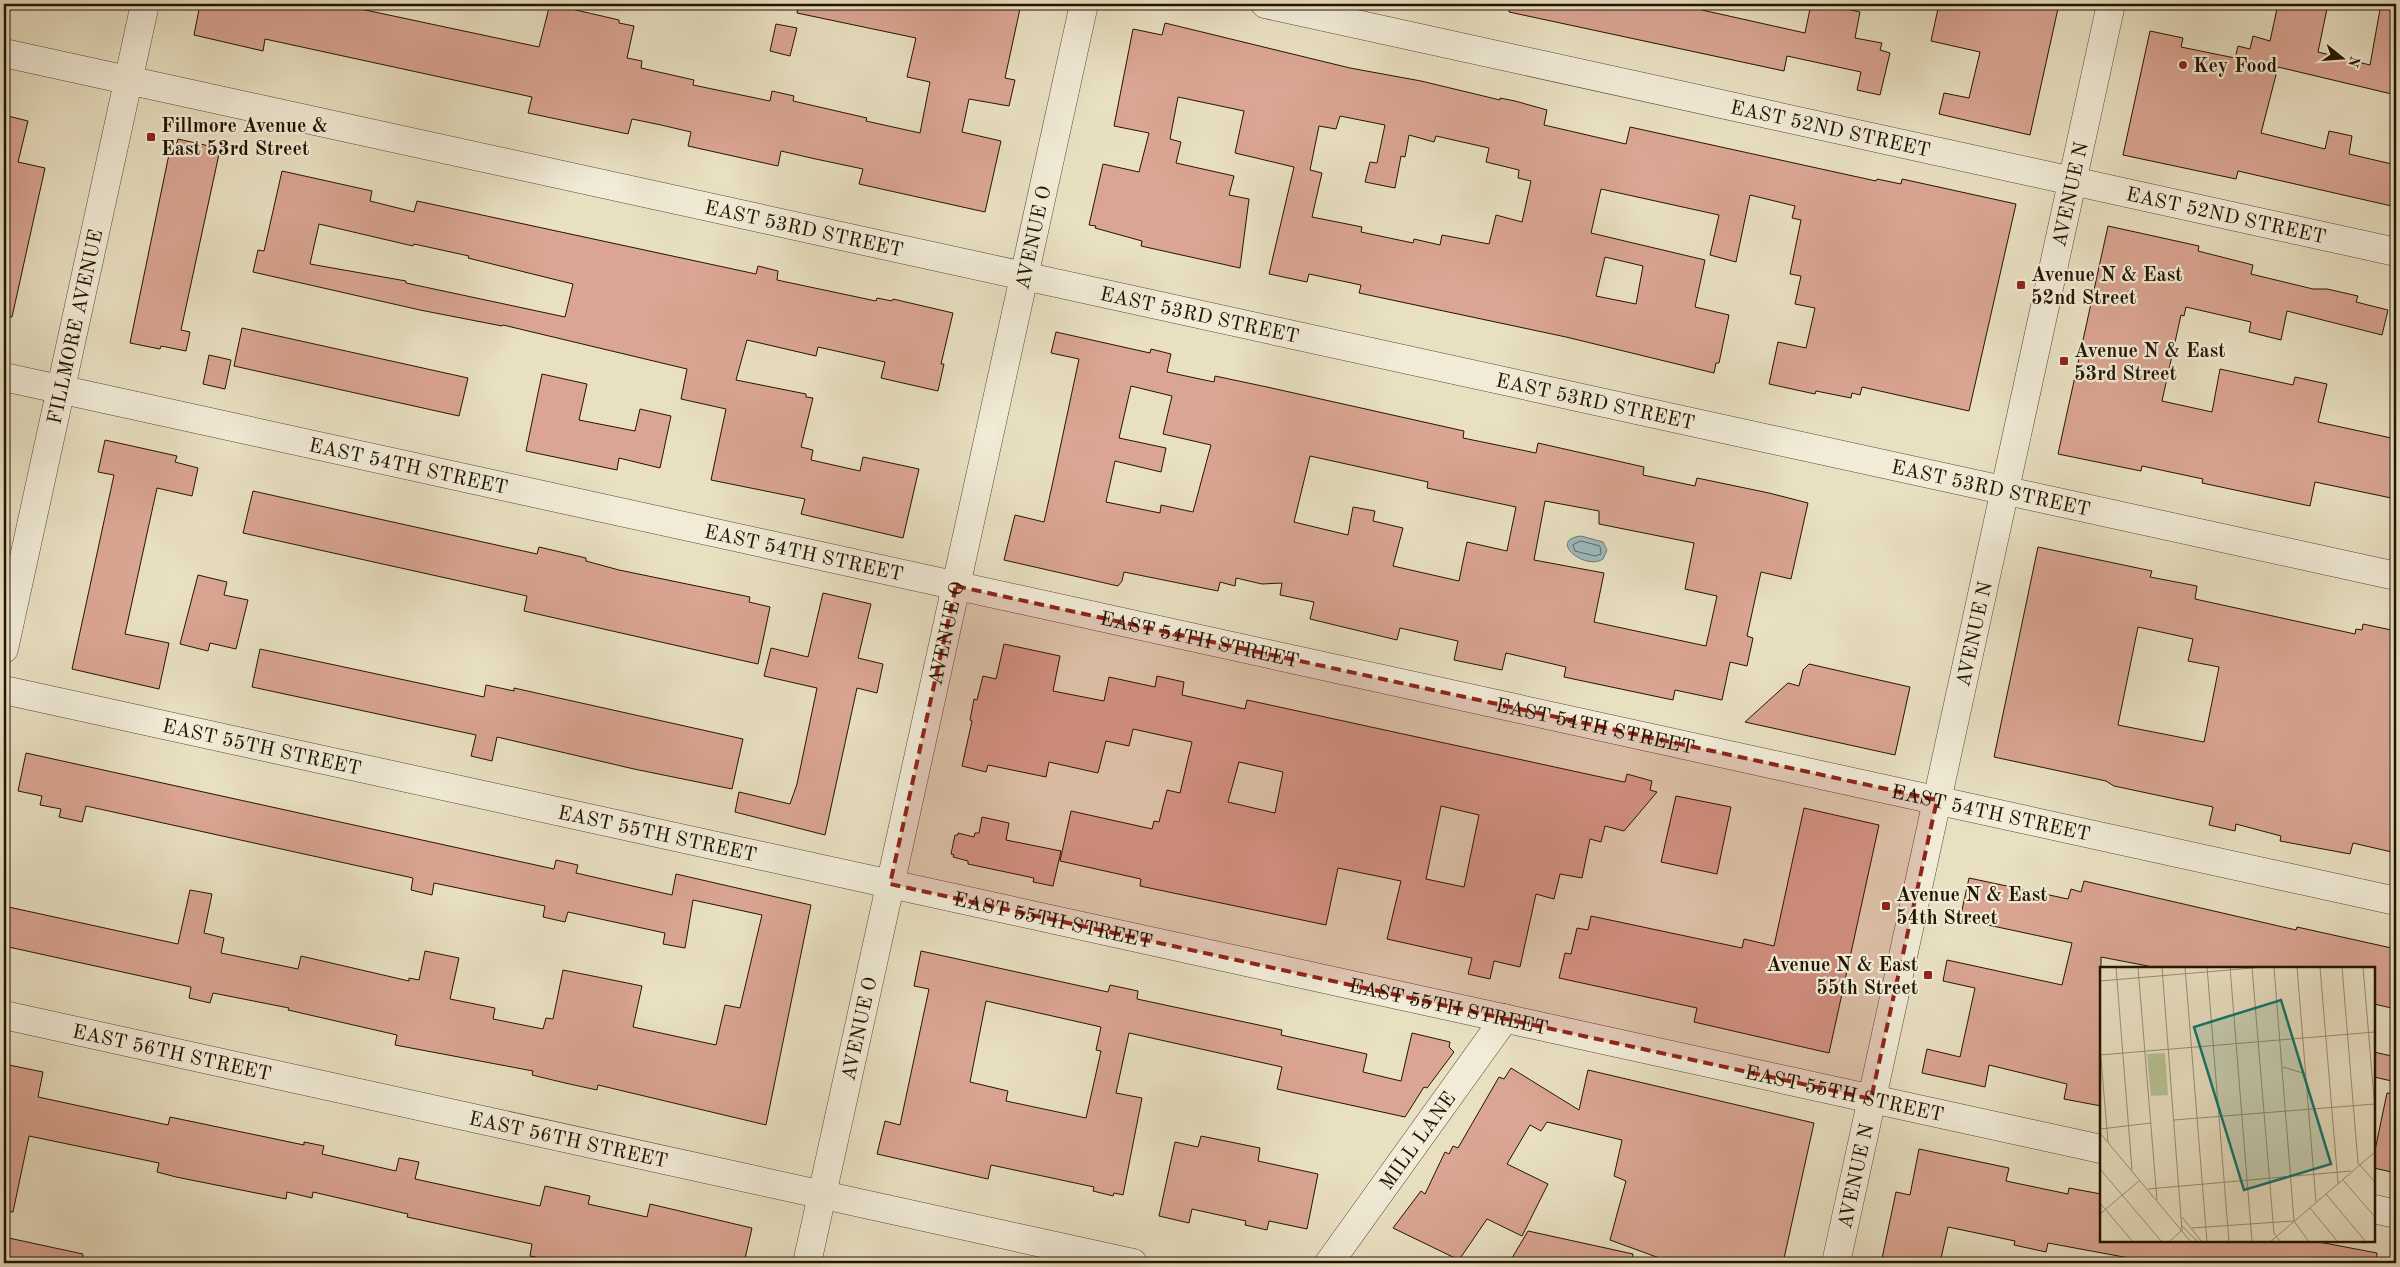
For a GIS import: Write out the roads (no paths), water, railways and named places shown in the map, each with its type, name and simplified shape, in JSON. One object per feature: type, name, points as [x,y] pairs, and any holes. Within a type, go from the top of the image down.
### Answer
[{"type":"street","name":"FILLMORE AVENUE","points":[[4,650],[145,4]]},
{"type":"street","name":"AVENUE O","points":[[807,1263],[1084,4]]},
{"type":"street","name":"EAST 52ND STREET","points":[[1265,4],[2396,252]]},
{"type":"street","name":"AVENUE N","points":[[1836,1263],[2111,4]]},
{"type":"street","name":"EAST 53RD STREET","points":[[4,53],[2396,576]]},
{"type":"street","name":"EAST 54TH STREET","points":[[4,377],[2396,901]]},
{"type":"street","name":"EAST 55TH STREET","points":[[4,690],[2100,1149]]},
{"type":"street","name":"EAST 56TH STREET","points":[[4,1016],[1133,1263]]},
{"type":"street","name":"MILL LANE","points":[[1329,1263],[1505,1018]]},
{"type":"street","points":[[2375,1209],[2396,1214]]},
{"type":"water","points":[[1581,536],[1603,542],[1607,550],[1603,559],[1595,562],[1587,561],[1572,554],[1568,548],[1568,543],[1571,539]]},
{"type":"place","name":"Key Food","points":[[2183,65]]},
{"type":"place","name":"Fillmore Avenue & East 53rd Street","points":[[151,137]]},
{"type":"place","name":"Avenue N & East 52nd Street","points":[[2021,285]]},
{"type":"place","name":"Avenue N & East 53rd Street","points":[[2064,361]]},
{"type":"place","name":"Avenue N & East 54th Street","points":[[1886,906]]},
{"type":"place","name":"Avenue N & East 55th Street","points":[[1928,975]]}]
